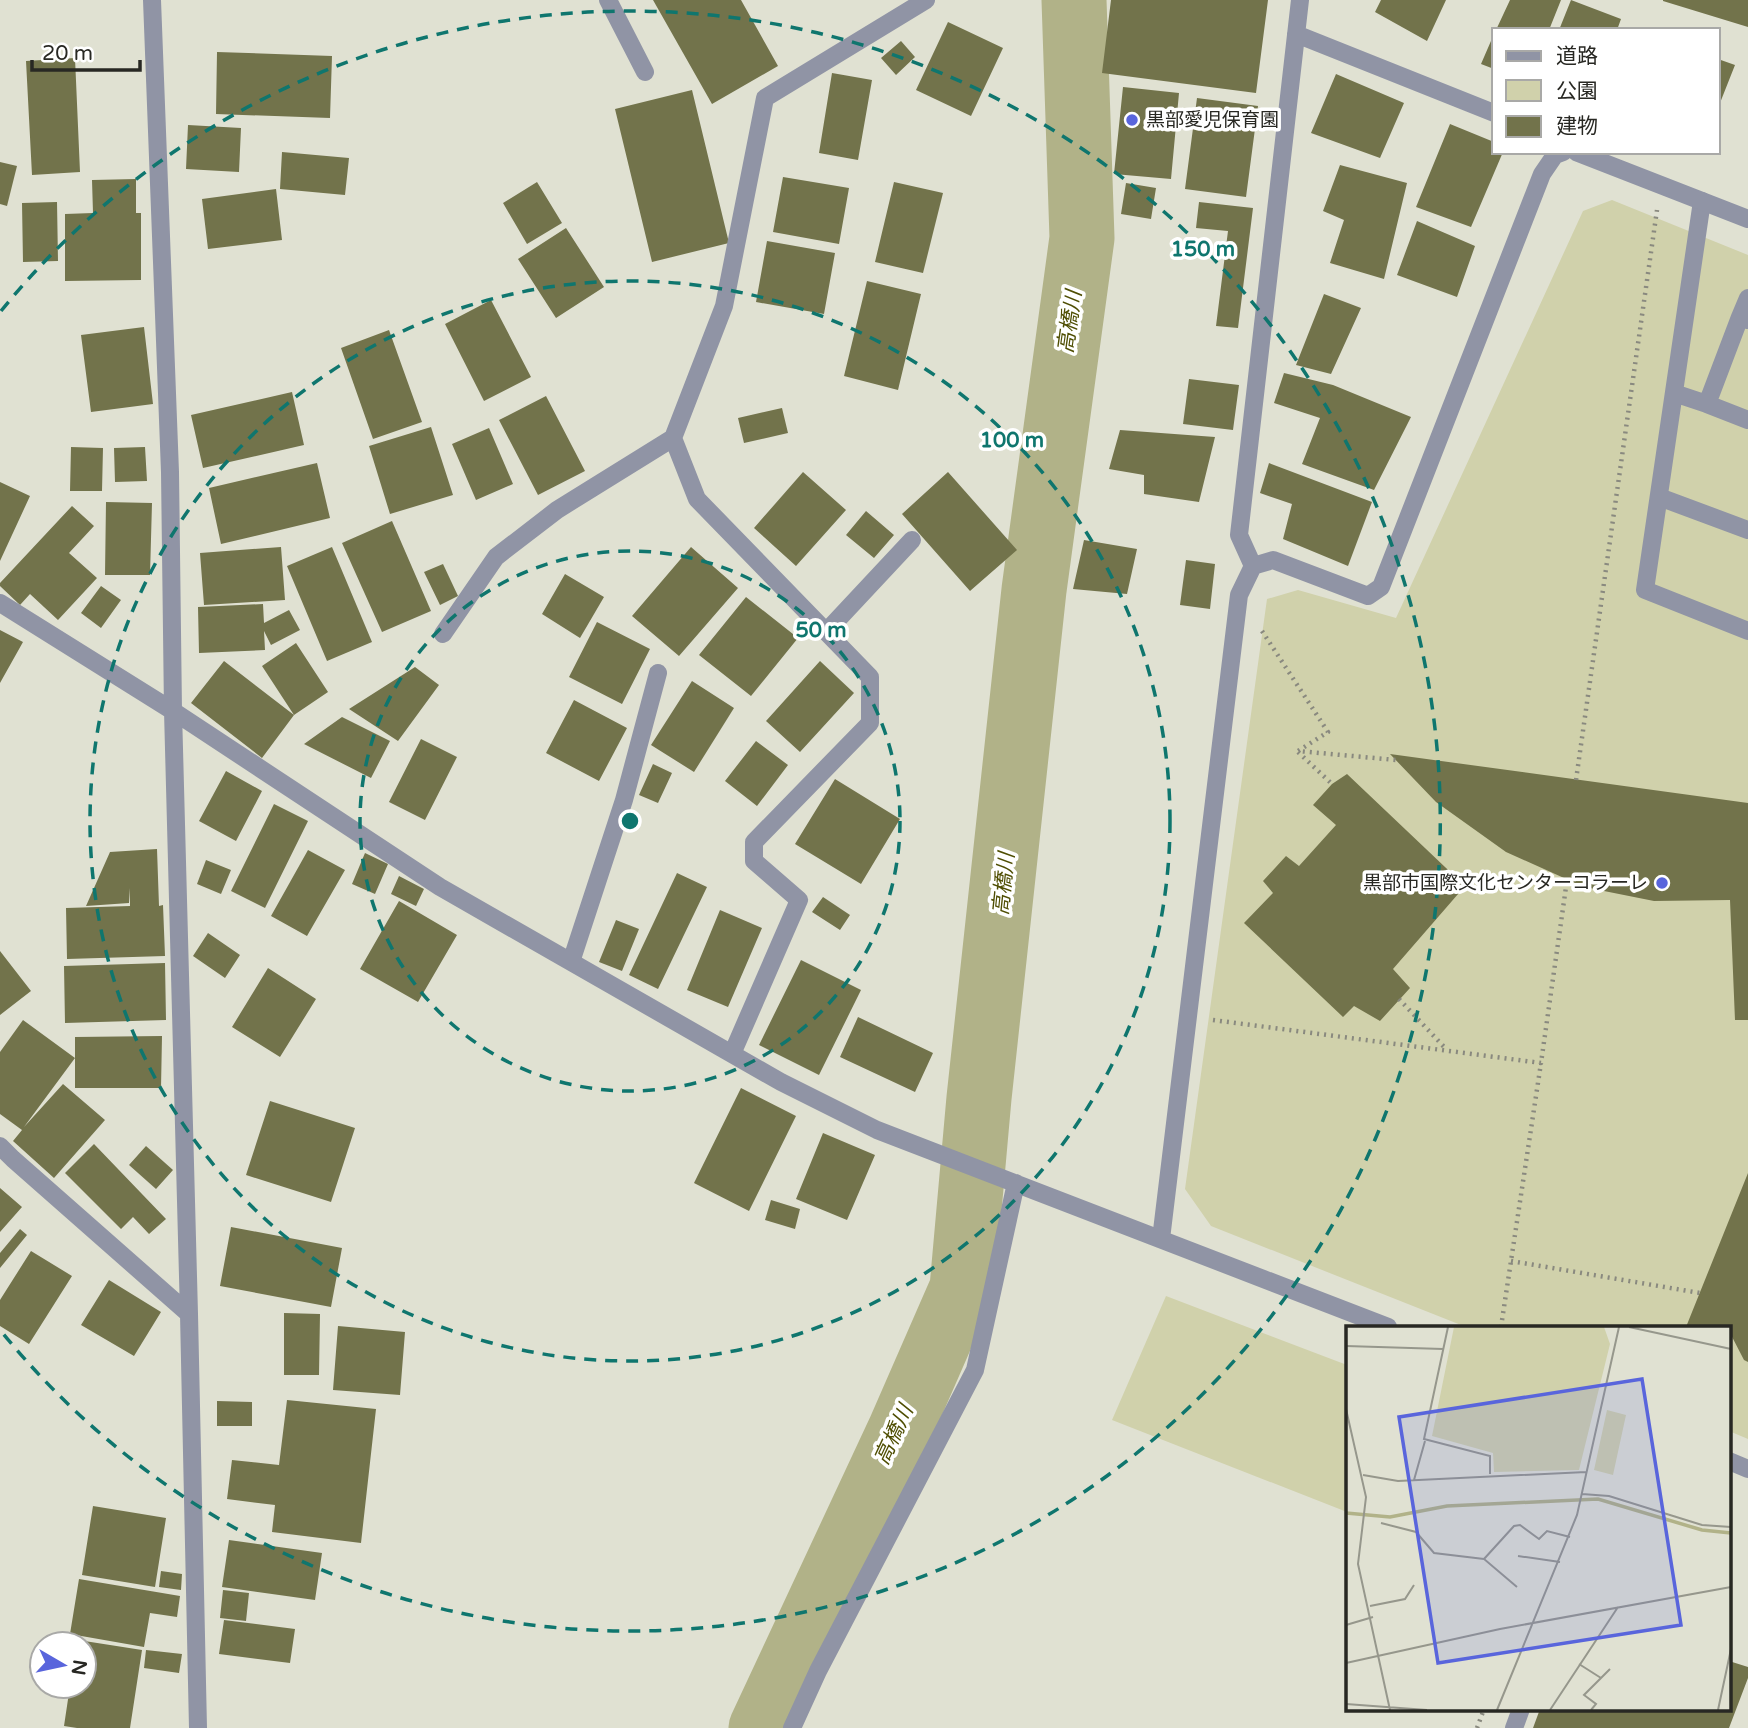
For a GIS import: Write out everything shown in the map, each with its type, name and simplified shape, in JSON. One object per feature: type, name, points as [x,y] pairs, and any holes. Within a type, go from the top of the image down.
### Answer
[{"type":"street","points":[[152,0],[170,472],[173,711],[198,1728]]},
{"type":"street","points":[[608,0],[645,72]]},
{"type":"street","points":[[443,634],[496,558],[558,510],[673,438],[724,306],[765,98],[926,0]]},
{"type":"street","points":[[1253,566],[1239,535],[1300,0]]},
{"type":"street","points":[[1296,34],[1492,112]]},
{"type":"street","points":[[1161,1239],[1239,595],[1253,566],[1273,560],[1368,596],[1381,587],[1542,174],[1557,154]]},
{"type":"street","points":[[1581,154],[1748,219]]},
{"type":"street","points":[[1702,201],[1645,590],[1748,631]]},
{"type":"street","points":[[1707,404],[1744,318],[1748,298]]},
{"type":"street","points":[[1674,393],[1748,420]]},
{"type":"street","points":[[673,438],[697,499],[870,677],[870,723],[754,842],[754,861],[799,900],[732,1054]]},
{"type":"street","points":[[1659,498],[1748,530]]},
{"type":"street","points":[[826,632],[912,540]]},
{"type":"street","points":[[0,603],[173,711],[440,887],[781,1082],[877,1130],[1385,1326]]},
{"type":"street","points":[[571,962],[625,800],[658,673]]},
{"type":"street","points":[[0,1146],[189,1314]]},
{"type":"street","points":[[792,1728],[818,1671],[975,1370],[1016,1183]]},
{"type":"street","points":[[1730,1461],[1748,1469]]},
{"type":"street","points":[[1514,1728],[1521,1710]]},
{"type":"path","points":[[1576,780],[1661,185]]},
{"type":"path","points":[[1239,595],[1328,732],[1298,751]]},
{"type":"path","points":[[1298,751],[1396,760]]},
{"type":"path","points":[[1298,751],[1332,785]]},
{"type":"path","points":[[1501,1326],[1567,880]]},
{"type":"path","points":[[1399,999],[1448,1051]]},
{"type":"path","points":[[1188,1016],[1541,1063]]},
{"type":"path","points":[[1511,1261],[1700,1293]]},
{"type":"path","points":[[1476,1728],[1484,1710]]},
{"type":"green space","points":[[1612,200],[1748,255],[1748,1439],[1730,1431],[1730,1326],[1463,1326],[1211,1226],[1185,1189],[1267,599],[1298,590],[1396,618],[1583,211]]},
{"type":"green space","points":[[1166,1296],[1346,1365],[1346,1512],[1112,1420]]},
{"type":"building","points":[[653,0],[741,0],[778,66],[712,104]]},
{"type":"building","points":[[1111,0],[1268,0],[1256,93],[1102,73]]},
{"type":"building","points":[[1381,0],[1446,0],[1427,41],[1375,12]]},
{"type":"building","points":[[1510,0],[1561,0],[1550,28],[1497,28]]},
{"type":"building","points":[[1571,0],[1621,19],[1618,28],[1560,28]]},
{"type":"building","points":[[1748,0],[1748,27],[1663,1]]},
{"type":"building","points":[[948,22],[1003,48],[971,116],[916,90]]},
{"type":"building","points":[[1492,39],[1492,68],[1481,64]]},
{"type":"building","points":[[901,41],[915,57],[896,75],[881,58]]},
{"type":"building","points":[[217,52],[332,56],[330,118],[216,114]]},
{"type":"building","points":[[75,58],[80,172],[32,175],[26,61]]},
{"type":"building","points":[[1720,60],[1735,65],[1720,103]]},
{"type":"building","points":[[832,73],[872,80],[858,160],[819,153]]},
{"type":"building","points":[[1336,74],[1404,103],[1380,158],[1311,133]]},
{"type":"building","points":[[1123,87],[1179,93],[1171,179],[1114,174]]},
{"type":"building","points":[[692,90],[729,243],[652,262],[615,109]]},
{"type":"building","points":[[1197,98],[1258,106],[1246,197],[1185,189]]},
{"type":"building","points":[[1450,124],[1492,141],[1492,154],[1502,154],[1471,227],[1416,207]]},
{"type":"building","points":[[188,125],[241,128],[239,172],[186,169]]},
{"type":"building","points":[[282,152],[349,158],[345,195],[280,189]]},
{"type":"building","points":[[0,162],[17,166],[7,206],[0,204]]},
{"type":"building","points":[[1340,165],[1407,183],[1384,279],[1330,263],[1344,220],[1323,211]]},
{"type":"building","points":[[783,177],[849,188],[839,244],[773,232]]},
{"type":"building","points":[[136,179],[136,213],[141,213],[141,280],[65,281],[65,214],[93,213],[92,180]]},
{"type":"building","points":[[537,182],[562,223],[527,244],[503,203]]},
{"type":"building","points":[[894,182],[943,193],[923,273],[875,262]]},
{"type":"building","points":[[1126,183],[1156,188],[1151,219],[1121,214]]},
{"type":"building","points":[[276,189],[282,240],[208,249],[202,199]]},
{"type":"building","points":[[57,202],[58,261],[23,262],[22,203]]},
{"type":"building","points":[[1199,202],[1253,208],[1238,328],[1216,326],[1228,231],[1196,228]]},
{"type":"building","points":[[1417,221],[1475,246],[1457,297],[1397,275]]},
{"type":"building","points":[[566,228],[604,287],[556,318],[518,259]]},
{"type":"building","points":[[767,241],[835,253],[824,314],[756,302]]},
{"type":"building","points":[[867,281],[921,294],[898,390],[844,376]]},
{"type":"building","points":[[1324,294],[1361,308],[1331,374],[1296,365]]},
{"type":"building","points":[[491,300],[531,377],[484,401],[445,324]]},
{"type":"building","points":[[144,327],[153,404],[91,412],[81,335]]},
{"type":"building","points":[[389,330],[422,422],[373,439],[341,348]]},
{"type":"building","points":[[1284,373],[1333,385],[1411,417],[1374,490],[1302,464],[1320,418],[1274,403]]},
{"type":"building","points":[[1189,379],[1239,385],[1233,430],[1183,424]]},
{"type":"building","points":[[292,392],[304,445],[203,468],[191,415]]},
{"type":"building","points":[[546,396],[585,471],[538,495],[499,420]]},
{"type":"building","points":[[782,408],[788,433],[744,443],[738,418]]},
{"type":"building","points":[[431,427],[453,495],[390,514],[369,446]]},
{"type":"building","points":[[489,428],[513,484],[476,500],[452,444]]},
{"type":"building","points":[[1120,430],[1215,437],[1199,502],[1144,494],[1144,475],[1109,469]]},
{"type":"building","points":[[71,447],[103,448],[102,491],[70,491]]},
{"type":"building","points":[[145,447],[147,481],[115,482],[114,448]]},
{"type":"building","points":[[317,463],[330,518],[221,544],[209,488]]},
{"type":"building","points":[[1269,463],[1372,502],[1348,566],[1283,539],[1292,504],[1260,493]]},
{"type":"building","points":[[803,472],[846,510],[796,566],[754,528]]},
{"type":"building","points":[[948,472],[1017,550],[970,591],[902,514]]},
{"type":"building","points":[[0,482],[30,496],[0,561]]},
{"type":"building","points":[[106,502],[152,503],[150,575],[105,575]]},
{"type":"building","points":[[72,506],[94,526],[69,553],[97,578],[58,620],[30,594],[20,605],[0,583]]},
{"type":"building","points":[[866,511],[894,535],[874,558],[846,535]]},
{"type":"building","points":[[392,521],[431,611],[382,632],[342,543]]},
{"type":"building","points":[[1084,540],[1137,549],[1127,594],[1073,589]]},
{"type":"building","points":[[281,547],[285,600],[204,605],[200,553]]},
{"type":"building","points":[[332,547],[372,642],[327,661],[287,566]]},
{"type":"building","points":[[691,547],[738,588],[679,656],[632,616]]},
{"type":"building","points":[[1186,560],[1215,564],[1210,609],[1180,605]]},
{"type":"building","points":[[443,564],[458,596],[440,605],[424,572]]},
{"type":"building","points":[[565,574],[604,597],[580,638],[542,614]]},
{"type":"building","points":[[101,586],[121,600],[101,628],[81,613]]},
{"type":"building","points":[[746,597],[798,638],[751,696],[699,655]]},
{"type":"building","points":[[263,604],[264,623],[289,610],[300,630],[271,645],[264,631],[265,650],[199,653],[198,607]]},
{"type":"building","points":[[597,622],[650,649],[622,704],[569,677]]},
{"type":"building","points":[[0,630],[23,642],[0,683]]},
{"type":"building","points":[[296,643],[328,692],[294,715],[262,666]]},
{"type":"building","points":[[224,661],[294,715],[262,758],[191,703]]},
{"type":"building","points":[[820,661],[854,693],[800,752],[766,721]]},
{"type":"building","points":[[415,667],[439,685],[398,741],[349,709]]},
{"type":"building","points":[[692,681],[734,708],[694,772],[651,745]]},
{"type":"building","points":[[574,700],[627,728],[599,781],[546,753]]},
{"type":"building","points":[[342,717],[390,741],[371,778],[304,744]]},
{"type":"building","points":[[421,739],[457,757],[425,820],[389,802]]},
{"type":"building","points":[[756,741],[788,765],[757,806],[725,781]]},
{"type":"building","name":"黒部市国際文化センターコラーレ","points":[[1390,754],[1748,803],[1748,1020],[1735,1020],[1730,900],[1654,901],[1584,887],[1506,852],[1436,802]]},
{"type":"building","points":[[653,764],[672,773],[658,803],[639,795]]},
{"type":"building","points":[[226,771],[262,791],[236,841],[199,821]]},
{"type":"building","points":[[1347,774],[1465,886],[1393,969],[1410,988],[1380,1021],[1354,1006],[1343,1017],[1244,923],[1273,893],[1263,881],[1286,856],[1299,866],[1336,825],[1313,805],[1332,784]]},
{"type":"building","points":[[835,779],[900,819],[861,884],[795,844]]},
{"type":"building","points":[[274,804],[308,821],[265,908],[231,891]]},
{"type":"building","points":[[157,849],[159,906],[163,905],[165,956],[67,959],[66,908],[130,906],[130,888],[129,903],[86,906],[110,852]]},
{"type":"building","points":[[308,850],[345,870],[307,936],[271,916]]},
{"type":"building","points":[[365,853],[388,864],[375,894],[352,884]]},
{"type":"building","points":[[206,860],[231,870],[221,894],[197,884]]},
{"type":"building","points":[[677,873],[707,887],[658,989],[629,975]]},
{"type":"building","points":[[399,876],[424,889],[416,906],[391,894]]},
{"type":"building","points":[[823,897],[850,915],[840,930],[812,912]]},
{"type":"building","points":[[399,901],[457,935],[418,1002],[360,969]]},
{"type":"building","points":[[720,910],[762,928],[728,1007],[687,990]]},
{"type":"building","points":[[616,920],[639,929],[622,971],[599,962]]},
{"type":"building","points":[[208,933],[240,955],[225,978],[193,956]]},
{"type":"building","points":[[0,951],[31,991],[0,1015]]},
{"type":"building","points":[[801,960],[861,990],[819,1075],[759,1045]]},
{"type":"building","points":[[165,963],[166,1020],[65,1023],[64,966]]},
{"type":"building","points":[[268,968],[316,999],[280,1057],[232,1027]]},
{"type":"building","points":[[858,1017],[933,1053],[915,1092],[840,1057]]},
{"type":"building","points":[[23,1020],[75,1058],[24,1127],[63,1084],[105,1120],[54,1178],[13,1141],[22,1130],[0,1114],[0,1052]]},
{"type":"building","points":[[162,1036],[161,1088],[75,1088],[75,1037]]},
{"type":"building","points":[[741,1088],[796,1116],[749,1211],[694,1183]]},
{"type":"building","points":[[270,1101],[355,1128],[331,1202],[246,1175]]},
{"type":"building","points":[[823,1133],[875,1155],[847,1220],[796,1199]]},
{"type":"building","points":[[94,1144],[166,1219],[149,1234],[133,1217],[121,1229],[65,1173]]},
{"type":"building","points":[[146,1146],[173,1170],[156,1189],[129,1165]]},
{"type":"building","points":[[1748,1173],[1748,1362],[1744,1360],[1730,1333],[1730,1326],[1686,1326]]},
{"type":"building","points":[[0,1188],[22,1207],[0,1232]]},
{"type":"building","points":[[771,1200],[800,1209],[795,1229],[765,1220]]},
{"type":"building","points":[[231,1227],[342,1248],[331,1307],[220,1286]]},
{"type":"building","points":[[20,1229],[27,1235],[0,1268],[0,1253]]},
{"type":"building","points":[[31,1251],[72,1276],[29,1344],[0,1326],[0,1300]]},
{"type":"building","points":[[109,1280],[161,1312],[134,1356],[81,1325]]},
{"type":"building","points":[[284,1313],[320,1314],[319,1375],[284,1375]]},
{"type":"building","points":[[338,1326],[405,1332],[400,1395],[333,1390]]},
{"type":"building","points":[[287,1400],[376,1409],[361,1543],[272,1532],[275,1505],[227,1499],[232,1460],[279,1465]]},
{"type":"building","points":[[217,1401],[252,1402],[252,1426],[217,1426]]},
{"type":"building","points":[[93,1506],[166,1518],[155,1587],[82,1575]]},
{"type":"building","points":[[229,1540],[322,1553],[315,1600],[222,1587]]},
{"type":"building","points":[[161,1571],[182,1574],[181,1590],[159,1587]]},
{"type":"building","points":[[79,1579],[180,1596],[177,1617],[150,1613],[144,1647],[98,1639],[98,1630],[71,1630]]},
{"type":"building","points":[[223,1590],[249,1593],[246,1621],[220,1618]]},
{"type":"building","points":[[224,1620],[295,1629],[290,1663],[219,1654]]},
{"type":"building","points":[[98,1643],[142,1650],[130,1728],[64,1726],[68,1700],[98,1700]]},
{"type":"building","points":[[146,1650],[182,1654],[179,1673],[144,1668]]},
{"type":"building","points":[[1730,1661],[1748,1667],[1748,1678],[1729,1728],[1533,1728],[1540,1710],[1730,1710]]},
{"type":"waterway","name":"高橋川","points":[[761,1728],[900,1430],[962,1288],[979,1098],[1034,590],[1082,238],[1074,0]]},
{"type":"place","name":"黒部愛児保育園","points":[[1132,120]]},
{"type":"place","name":"黒部市国際文化センターコラーレ","points":[[1662,883]]}]
